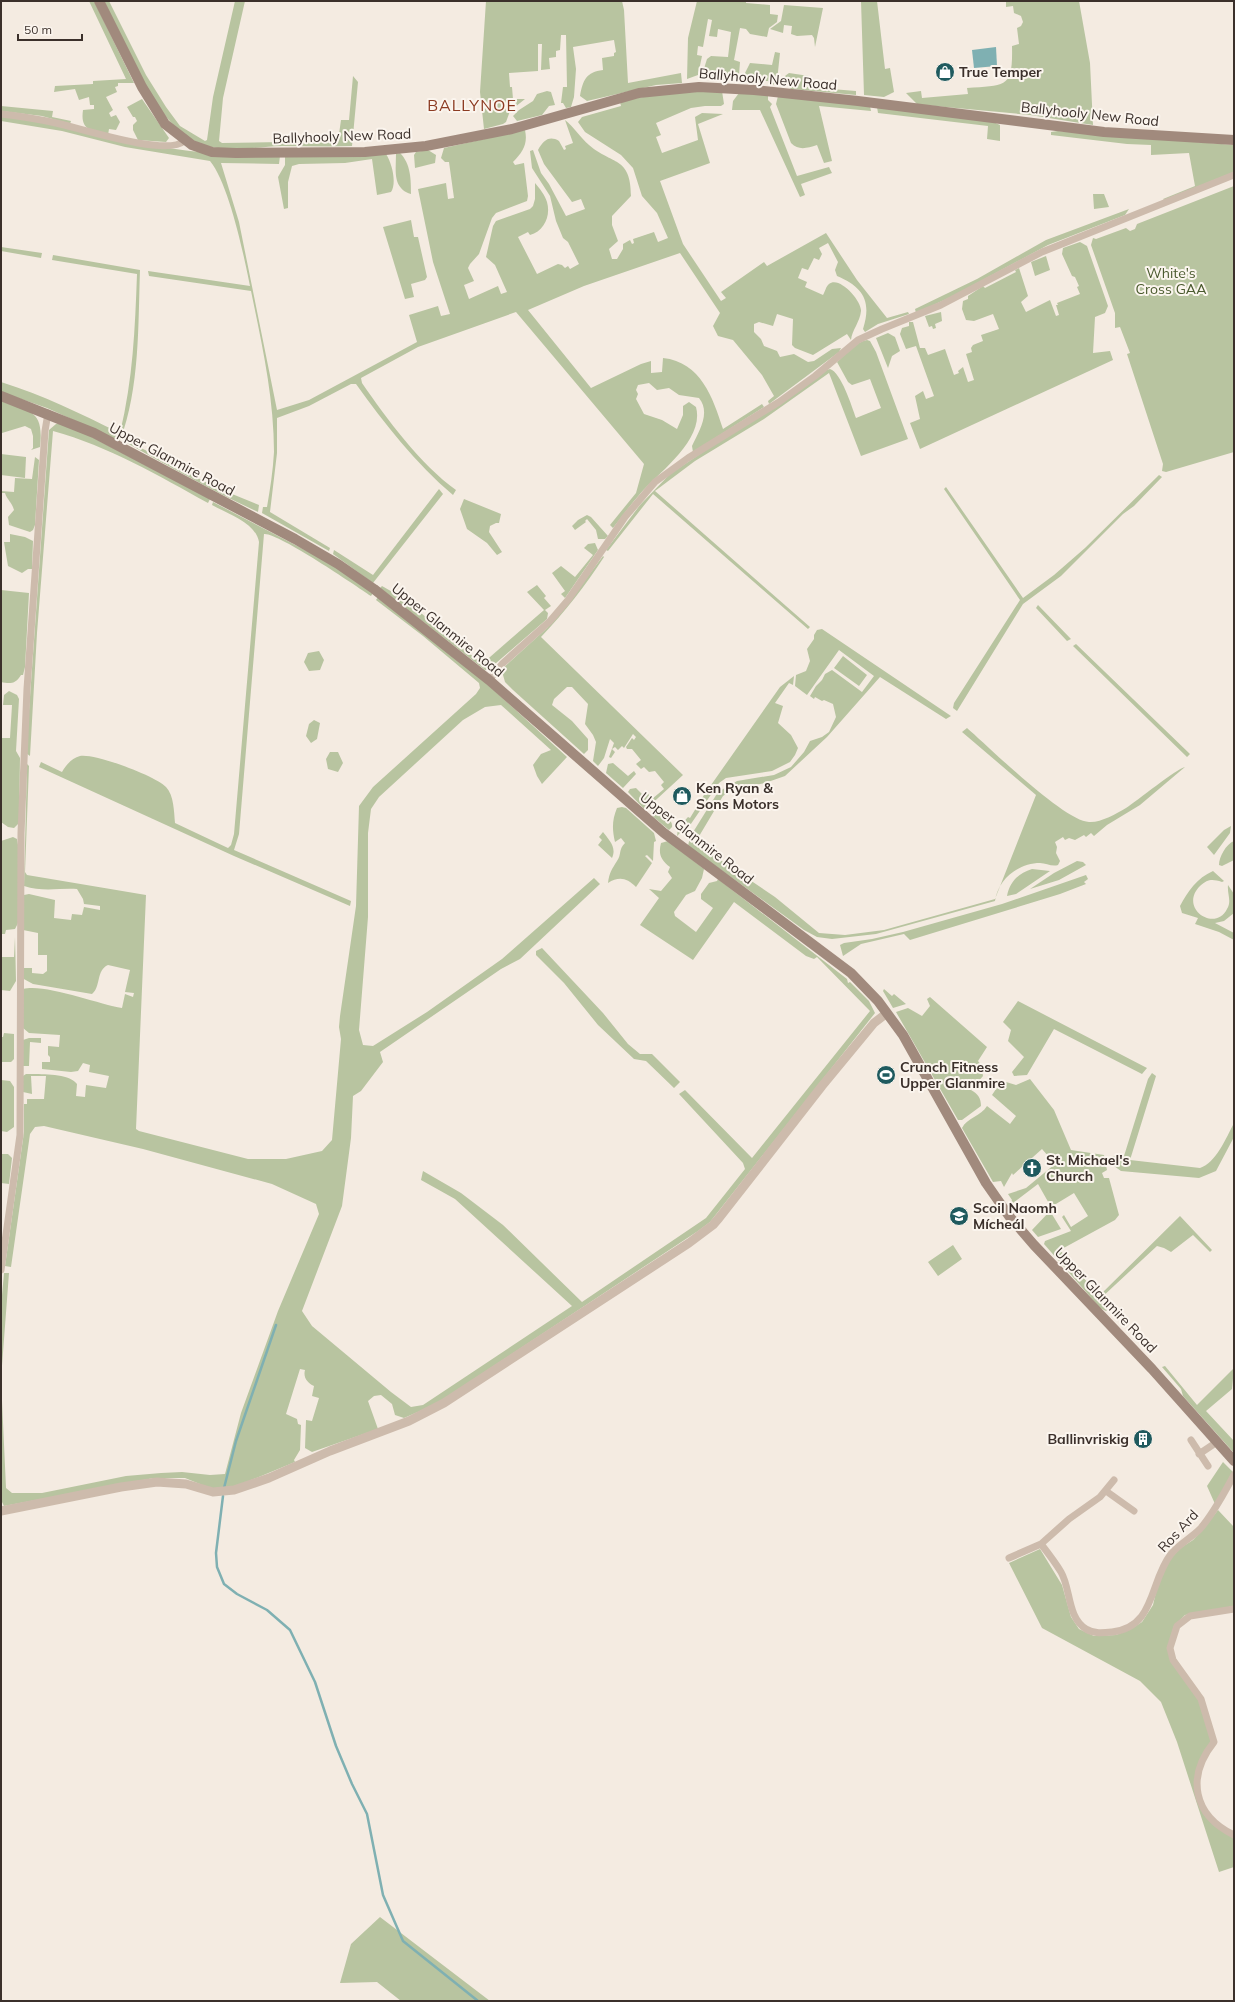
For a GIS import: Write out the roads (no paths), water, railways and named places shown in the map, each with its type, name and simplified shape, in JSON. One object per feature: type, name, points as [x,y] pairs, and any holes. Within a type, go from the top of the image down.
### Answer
[{"type":"main road","name":"Ballyhooly New Road","points":[[99,1],[154,109],[165,124],[184,141],[204,150],[223,153],[365,152],[446,143],[512,129],[639,93],[699,87],[747,89],[858,101],[1104,132],[1234,140]]},
{"type":"main road","name":"Upper Glanmire Road","points":[[1,396],[94,433],[324,556],[374,589],[489,680],[664,833],[851,973],[869,990],[887,1013],[906,1042],[986,1183],[1006,1211],[1034,1245],[1152,1369],[1234,1461]]},
{"type":"street","points":[[1,114],[34,118],[77,128],[105,137],[134,142],[170,146],[181,144],[184,141]]},
{"type":"street","points":[[489,680],[503,663],[550,621],[568,600],[625,517],[659,478],[688,458],[785,398],[858,340],[941,306],[1042,252],[1234,175]]},
{"type":"street","points":[[1,1270],[20,1135],[19,984],[27,681],[45,431],[48,414]]},
{"type":"street","points":[[1,1511],[121,1487],[157,1482],[186,1484],[213,1492],[234,1490],[269,1478],[330,1451],[416,1418],[444,1403],[689,1243],[713,1225],[822,1086],[874,1023],[887,1013]]},
{"type":"street","points":[[1191,1440],[1208,1466]]},
{"type":"street","points":[[1199,1454],[1217,1442]]},
{"type":"street","name":"Ros Ard","points":[[1041,1544],[1061,1572],[1074,1615],[1079,1623],[1094,1633],[1115,1632],[1131,1625],[1142,1616],[1149,1606],[1159,1575],[1170,1555],[1200,1528],[1212,1513],[1234,1475]]},
{"type":"street","points":[[1009,1558],[1041,1544],[1069,1519],[1106,1491],[1114,1480]]},
{"type":"street","points":[[1106,1491],[1134,1511]]},
{"type":"street","points":[[1234,1609],[1190,1616],[1177,1626],[1170,1648],[1173,1660],[1201,1699],[1214,1742],[1201,1760],[1197,1776],[1198,1792],[1204,1809],[1213,1823],[1234,1835]]},
{"type":"water","points":[[996,47],[997,66],[974,68],[972,50]]},
{"type":"waterway","points":[[224,1488],[236,1441],[276,1325]]},
{"type":"waterway","points":[[223,1496],[216,1553],[217,1567],[224,1584],[237,1594],[267,1610],[290,1630],[315,1682],[336,1746],[352,1784],[367,1814],[383,1895],[403,1941],[478,2001]]},
{"type":"place","name":"True Temper","points":[[945,72]]},
{"type":"place","name":"Ken Ryan & Sons Motors","points":[[682,796]]},
{"type":"place","name":"Crunch Fitness Upper Glanmire","points":[[886,1075]]},
{"type":"place","name":"St. Michael's Church","points":[[1032,1168]]},
{"type":"place","name":"Scoil Naomh Mícheál","points":[[959,1216]]},
{"type":"place","name":"Ballinvriskig","points":[[1143,1439]]},
{"type":"district","name":"BALLYNOE","points":[[472,105]]},
{"type":"park label","name":"White's Cross GAA","points":[[1171,282]]}]
